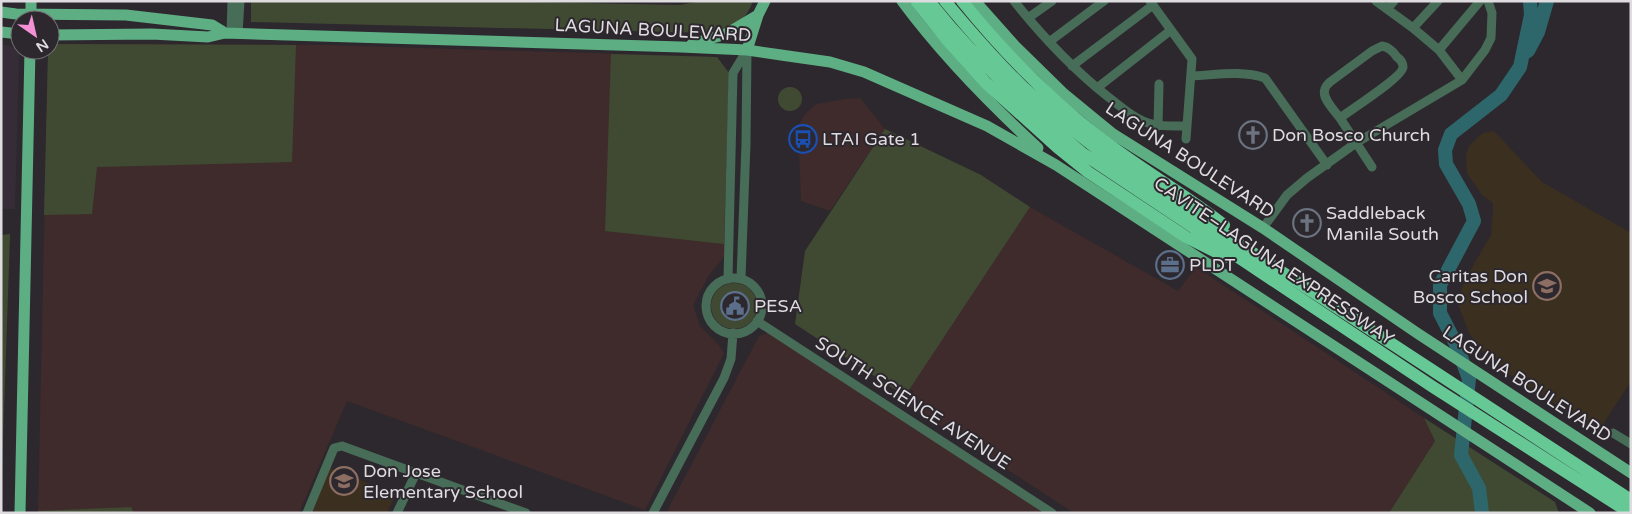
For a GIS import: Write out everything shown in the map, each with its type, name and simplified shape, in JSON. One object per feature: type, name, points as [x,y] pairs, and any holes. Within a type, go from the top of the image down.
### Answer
[{"type":"highway","points":[[916,1],[948,41],[986,83],[1057,147],[1088,172],[1186,237],[1268,270]]},
{"type":"highway","name":"CAVITE–LAGUNA EXPRESSWAY","points":[[929,1],[987,68],[1041,120],[1082,153],[1268,270],[1434,371],[1631,500]]},
{"type":"highway","name":"CAVITE–LAGUNA EXPRESSWAY","points":[[945,1],[996,60],[1022,86],[1084,139],[1120,166],[1433,387],[1630,513]]},
{"type":"highway","points":[[962,1],[998,42],[1054,100],[1103,140],[1200,206],[1268,270]]},
{"type":"main road","points":[[747,50],[758,15],[765,1]]},
{"type":"main road","name":"LAGUNA BOULEVARD","points":[[902,1],[943,52],[975,87],[1056,165]]},
{"type":"main road","name":"LAGUNA BOULEVARD","points":[[974,1],[1015,46],[1063,93],[1113,134],[1263,228],[1631,473]]},
{"type":"main road","name":"LAGUNA BOULEVARD","points":[[60,16],[126,15],[172,19],[233,30],[747,50],[818,60],[864,72],[987,126],[1056,165],[1223,272],[1590,513]]},
{"type":"main road","points":[[681,47],[726,34],[758,15]]},
{"type":"main road","name":"LAGUNA BOULEVARD","points":[[60,35],[152,34],[208,37],[233,30]]},
{"type":"main road","points":[[20,513],[30,60]]},
{"type":"street","points":[[232,1],[233,30]]},
{"type":"street","points":[[233,30],[243,15],[242,1]]},
{"type":"street","points":[[1014,1],[1072,66],[1133,115],[1147,123],[1158,126],[1186,126]]},
{"type":"street","points":[[1028,18],[1052,1]]},
{"type":"street","points":[[1049,42],[1104,1]]},
{"type":"street","points":[[1376,1],[1439,50],[1462,80]]},
{"type":"street","points":[[1387,9],[1394,1]]},
{"type":"street","points":[[1413,28],[1438,1]]},
{"type":"street","points":[[1439,50],[1480,1]]},
{"type":"street","points":[[1263,228],[1287,195],[1327,164],[1356,143],[1462,80],[1485,50],[1491,38],[1492,13],[1488,1]]},
{"type":"street","points":[[1072,66],[1151,3],[1192,58],[1186,138]]},
{"type":"street","points":[[1097,88],[1171,30]]},
{"type":"street","points":[[1340,118],[1401,72],[1403,67],[1401,61],[1391,49],[1382,46],[1372,51],[1337,76],[1325,88],[1324,94],[1372,168]]},
{"type":"street","points":[[741,278],[747,50]]},
{"type":"street","points":[[728,279],[733,73],[747,50]]},
{"type":"street","points":[[1191,76],[1244,74],[1265,78],[1327,164]]},
{"type":"street","points":[[1158,126],[1159,84]]},
{"type":"street","points":[[741,278],[753,284],[760,295],[762,309],[757,321],[748,330],[733,333],[721,330],[715,326],[708,316],[707,300],[718,283],[728,279],[741,278]]},
{"type":"street","name":"SOUTH SCIENCE AVENUE","points":[[757,321],[1052,513]]},
{"type":"street","points":[[653,513],[724,378],[731,359],[733,333]]},
{"type":"street","points":[[1614,433],[1631,444]]},
{"type":"street","points":[[307,513],[334,448],[342,446],[526,513]]},
{"type":"street","points":[[397,513],[416,473]]},
{"type":"shaded area","points":[[1,44],[10,46],[10,60],[19,60],[15,209],[1,209]]},
{"type":"shaded area","points":[[60,44],[327,45],[717,57],[729,73],[724,257],[709,275],[693,305],[700,326],[724,353],[645,510],[347,401],[299,513],[38,513],[48,60],[60,60]]},
{"type":"shaded area","points":[[860,98],[885,129],[830,211],[801,201],[798,127],[805,114],[816,104]]},
{"type":"shaded area","name":"Caritas Don Bosco School","points":[[1494,131],[1542,182],[1631,233],[1631,381],[1598,432],[1489,361],[1469,333],[1456,299],[1491,235],[1493,211],[1493,203],[1482,195],[1467,173],[1466,155],[1469,146],[1477,138],[1483,133]]},
{"type":"shaded area","points":[[1030,207],[1178,291],[1196,267],[1424,418],[1435,441],[1389,513],[1074,513],[906,404],[914,391],[909,389]]},
{"type":"shaded area","points":[[773,331],[1044,513],[666,513],[759,336]]},
{"type":"shaded area","name":"Don Jose Elementary School","points":[[330,468],[396,494],[387,513],[310,513]]},
{"type":"green space","points":[[251,1],[477,1],[680,5],[701,1],[753,1],[743,19],[733,26],[714,33],[251,22]]},
{"type":"green space","points":[[60,44],[296,45],[292,162],[97,167],[92,214],[44,215],[48,60],[60,60]]},
{"type":"green space","points":[[611,54],[717,57],[729,73],[724,244],[605,231]]},
{"type":"green space","points":[[790,87],[798,91],[802,99],[798,107],[790,111],[782,107],[778,99],[782,91]]},
{"type":"green space","points":[[885,129],[981,175],[1030,207],[905,396],[795,324],[805,251]]},
{"type":"green space","points":[[1,235],[10,235],[1,499]]},
{"type":"green space","points":[[739,283],[751,289],[756,297],[756,315],[751,323],[743,328],[729,329],[717,323],[712,315],[711,301],[717,289],[725,284]]},
{"type":"green space","points":[[1424,418],[1555,502],[1559,513],[1389,513],[1435,441]]},
{"type":"green space","points":[[131,507],[134,513],[38,513],[38,511]]},
{"type":"waterway","points":[[1482,513],[1479,488],[1461,455],[1469,379],[1457,346],[1440,313],[1440,285],[1474,221],[1469,204],[1446,164],[1445,150],[1451,134],[1501,95],[1520,67],[1531,15],[1530,1]]},
{"type":"waterway","points":[[1528,51],[1538,32],[1547,1]]},
{"type":"place","name":"Don Bosco Church","points":[[1253,135]]},
{"type":"place","name":"LTAI Gate 1","points":[[803,139]]},
{"type":"place","name":"Saddleback Manila South","points":[[1307,223]]},
{"type":"place","name":"PLDT","points":[[1170,265]]},
{"type":"place","name":"Caritas Don Bosco School","points":[[1547,286]]},
{"type":"place","name":"PESA","points":[[735,306]]},
{"type":"place","name":"Don Jose Elementary School","points":[[344,481]]}]
